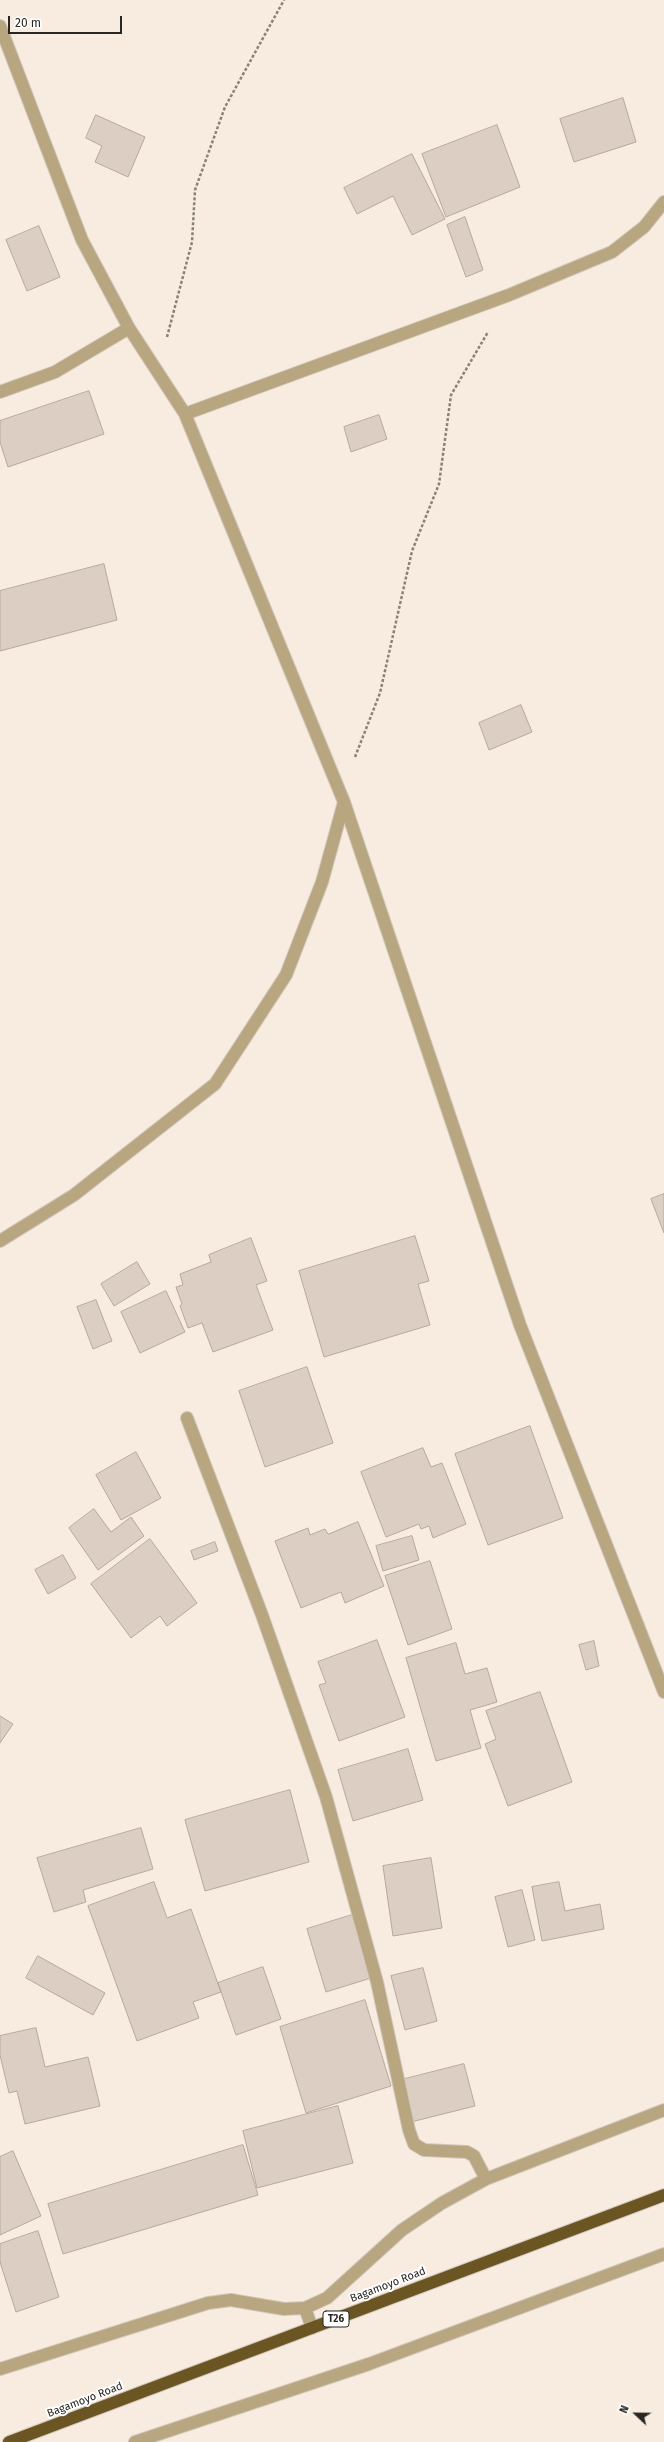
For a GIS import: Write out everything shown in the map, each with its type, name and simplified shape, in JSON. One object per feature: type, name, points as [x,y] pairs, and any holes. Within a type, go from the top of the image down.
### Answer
[{"type":"highway","name":"Bagamoyo Road","points":[[8,2442],[664,2196]]},
{"type":"street","points":[[0,26],[82,240],[129,328],[185,414],[344,802],[520,1325],[664,1692]]},
{"type":"street","points":[[185,414],[509,295],[612,252],[644,227],[664,202]]},
{"type":"street","points":[[0,392],[55,372],[129,328]]},
{"type":"street","points":[[0,1241],[74,1195],[215,1084],[286,975],[322,882],[344,802]]},
{"type":"street","points":[[187,1418],[262,1615],[326,1797],[377,1982],[409,2130],[414,2144],[424,2150],[467,2152],[474,2156],[486,2179]]},
{"type":"street","points":[[0,2368],[208,2303],[231,2300],[284,2309],[305,2308],[327,2298],[402,2230],[442,2203],[486,2179],[664,2110]]},
{"type":"street","points":[[135,2442],[369,2364],[664,2254]]},
{"type":"street","points":[[305,2308],[312,2328]]},
{"type":"path","points":[[159,375],[170,318],[192,242],[195,190],[225,107],[284,0]]},
{"type":"path","points":[[354,760],[380,693],[412,551],[439,484],[451,395],[509,295]]},
{"type":"building","points":[[623,98],[636,142],[574,162],[560,119]]},
{"type":"building","points":[[96,115],[145,137],[128,177],[95,162],[102,146],[86,138]]},
{"type":"building","points":[[497,125],[520,187],[446,217],[422,154]]},
{"type":"building","points":[[412,154],[445,219],[412,235],[393,196],[357,214],[344,188]]},
{"type":"building","points":[[465,217],[483,270],[466,277],[447,225]]},
{"type":"building","points":[[39,226],[60,277],[27,291],[6,240]]},
{"type":"building","points":[[89,391],[104,434],[8,467],[0,442],[0,421]]},
{"type":"building","points":[[379,415],[387,439],[351,452],[344,427]]},
{"type":"building","points":[[104,564],[117,620],[0,651],[0,591]]},
{"type":"building","points":[[521,705],[532,732],[489,750],[479,723]]},
{"type":"building","points":[[664,1194],[664,1233],[651,1199]]},
{"type":"building","points":[[415,1236],[429,1281],[418,1284],[430,1325],[324,1357],[299,1271]]},
{"type":"building","points":[[251,1238],[267,1281],[256,1285],[273,1330],[213,1352],[202,1323],[188,1328],[180,1306],[182,1304],[176,1287],[183,1285],[180,1274],[211,1262],[209,1255]]},
{"type":"building","points":[[137,1262],[150,1284],[114,1306],[101,1284]]},
{"type":"building","points":[[166,1291],[185,1332],[140,1353],[121,1312]]},
{"type":"building","points":[[96,1300],[112,1341],[93,1349],[77,1307]]},
{"type":"building","points":[[307,1367],[333,1443],[265,1467],[239,1391]]},
{"type":"building","points":[[530,1426],[563,1518],[488,1545],[455,1454]]},
{"type":"building","points":[[423,1448],[431,1467],[442,1463],[466,1524],[433,1538],[429,1526],[421,1529],[419,1524],[386,1537],[361,1472]]},
{"type":"building","points":[[136,1452],[161,1498],[121,1520],[96,1475]]},
{"type":"building","points":[[94,1509],[111,1532],[131,1517],[144,1536],[98,1570],[69,1528]]},
{"type":"building","points":[[358,1522],[384,1586],[345,1603],[341,1592],[301,1608],[275,1541],[308,1528],[310,1535],[325,1529],[328,1534]]},
{"type":"building","points":[[412,1536],[419,1560],[383,1571],[376,1546]]},
{"type":"building","points":[[150,1539],[197,1603],[167,1626],[160,1616],[131,1638],[91,1584]]},
{"type":"building","points":[[215,1542],[218,1551],[194,1560],[191,1551]]},
{"type":"building","points":[[63,1555],[76,1578],[48,1594],[35,1570]]},
{"type":"building","points":[[430,1561],[452,1629],[408,1645],[385,1576]]},
{"type":"building","points":[[377,1640],[405,1717],[339,1741],[319,1685],[326,1683],[318,1662]]},
{"type":"building","points":[[594,1641],[599,1666],[586,1670],[579,1645]]},
{"type":"building","points":[[456,1643],[465,1674],[487,1668],[497,1702],[470,1710],[481,1748],[436,1761],[406,1658]]},
{"type":"building","points":[[540,1692],[572,1782],[508,1806],[485,1744],[496,1739],[486,1711]]},
{"type":"building","points":[[0,1716],[13,1724],[0,1743]]},
{"type":"building","points":[[408,1749],[423,1800],[353,1821],[338,1770]]},
{"type":"building","points":[[290,1790],[309,1862],[205,1891],[185,1820]]},
{"type":"building","points":[[141,1828],[153,1869],[83,1890],[86,1902],[54,1912],[37,1858]]},
{"type":"building","points":[[431,1858],[442,1928],[393,1936],[383,1866]]},
{"type":"building","points":[[154,1882],[167,1918],[191,1909],[221,1992],[193,2002],[199,2018],[137,2041],[88,1906]]},
{"type":"building","points":[[559,1882],[565,1911],[600,1904],[604,1929],[542,1941],[532,1887]]},
{"type":"building","points":[[522,1890],[535,1940],[508,1947],[495,1897]]},
{"type":"building","points":[[352,1915],[371,1978],[326,1992],[307,1929]]},
{"type":"building","points":[[38,1956],[105,1993],[93,2015],[26,1978]]},
{"type":"building","points":[[263,1967],[281,2019],[236,2035],[218,1983]]},
{"type":"building","points":[[423,1968],[437,2021],[405,2030],[391,1976]]},
{"type":"building","points":[[365,2000],[391,2086],[306,2113],[280,2027]]},
{"type":"building","points":[[36,2028],[45,2067],[88,2057],[100,2106],[25,2124],[17,2091],[9,2093],[0,2055],[0,2036]]},
{"type":"building","points":[[464,2064],[475,2106],[411,2122],[401,2080]]},
{"type":"building","points":[[338,2106],[353,2163],[257,2188],[243,2131]]},
{"type":"building","points":[[243,2145],[258,2195],[63,2254],[48,2204]]},
{"type":"building","points":[[13,2151],[41,2216],[0,2235],[0,2157]]},
{"type":"building","points":[[38,2231],[59,2297],[16,2312],[0,2262],[0,2244]]}]
